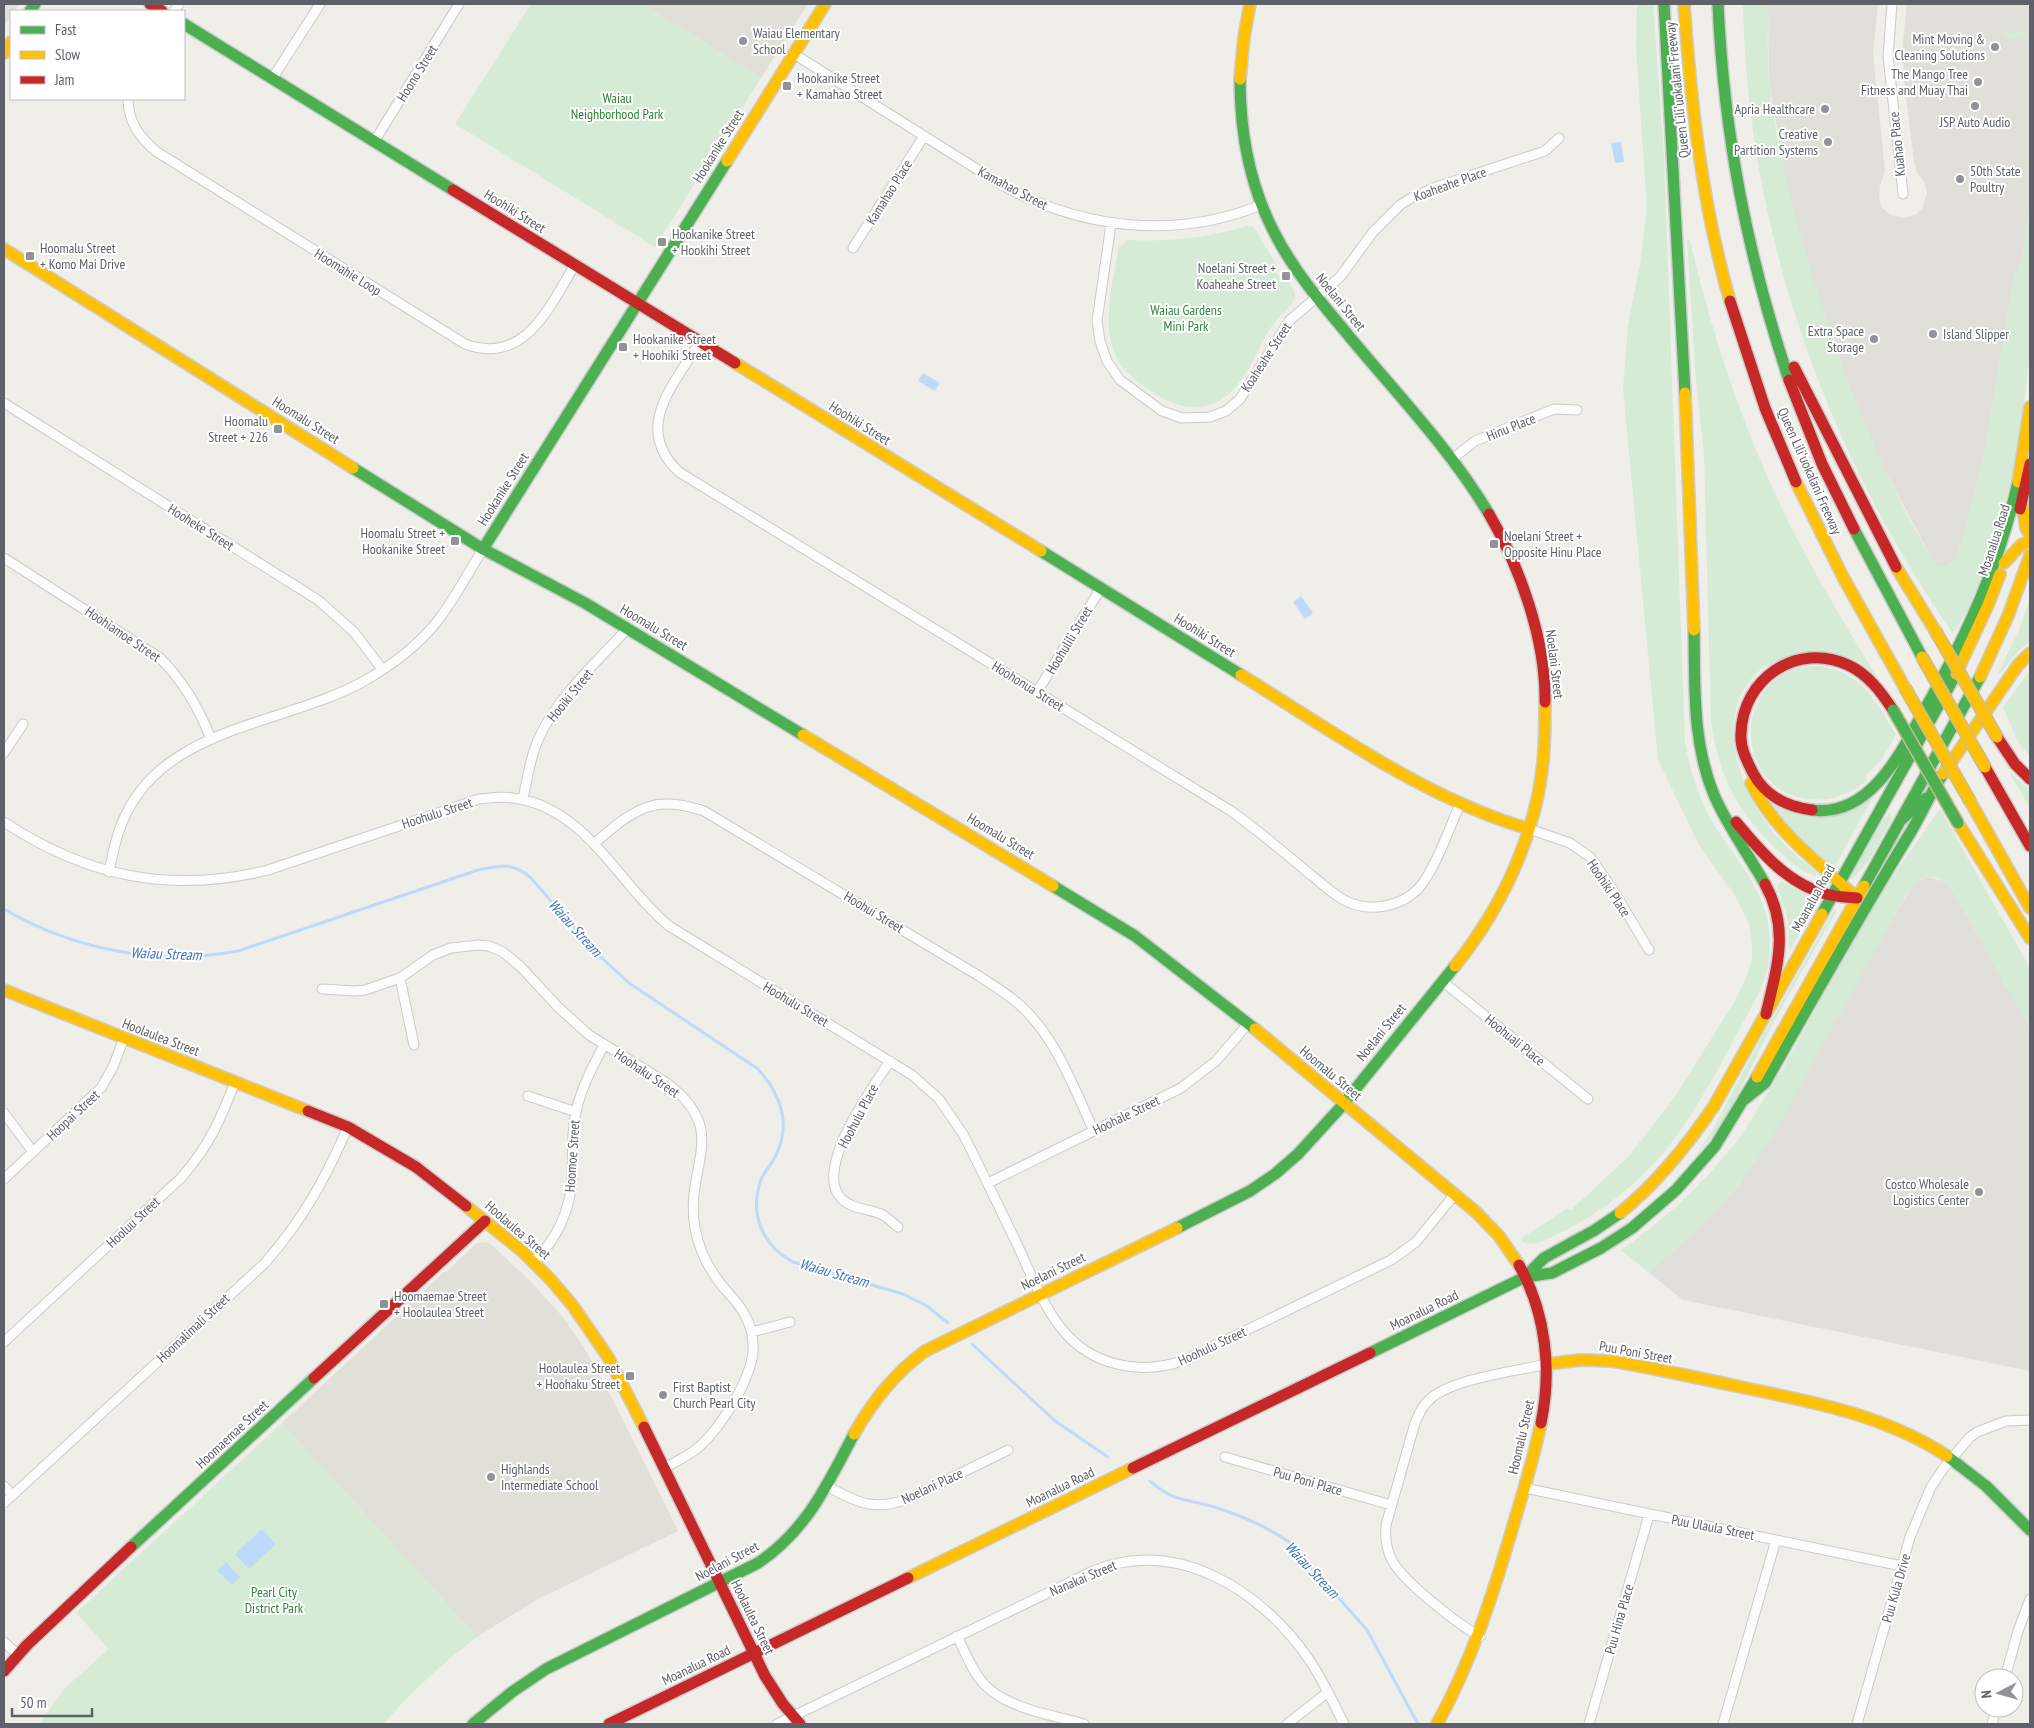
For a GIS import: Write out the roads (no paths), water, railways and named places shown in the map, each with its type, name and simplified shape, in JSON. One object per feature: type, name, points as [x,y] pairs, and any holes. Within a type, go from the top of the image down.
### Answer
[{"type":"main road","name":"Hookanike Street","points":[[483,549],[825,4]]},
{"type":"main road","name":"Noelani Street","points":[[473,1724],[512,1692],[546,1669],[758,1564],[777,1550],[804,1522],[827,1486],[868,1412],[890,1380],[919,1356],[960,1333],[1214,1210],[1256,1187],[1298,1154],[1344,1102],[1469,948],[1495,908],[1510,878],[1529,830],[1539,786],[1546,731],[1544,679],[1538,638],[1524,586],[1508,548],[1482,501],[1451,460],[1317,298],[1290,260],[1261,205],[1245,150],[1239,98],[1241,48],[1250,4]]},
{"type":"main road","points":[[1664,4],[1688,450],[1697,733],[1700,758],[1706,778],[1732,830],[1767,884],[1778,916],[1779,957],[1766,1014]]},
{"type":"main road","name":"Queen Liliʻuokalani Freeway","points":[[1684,4],[1691,100],[1706,195],[1721,269],[1750,369],[1787,463],[1859,608],[2030,908]]},
{"type":"main road","name":"Queen Liliʻuokalani Freeway","points":[[1718,4],[1721,65],[1735,174],[1745,227],[1768,317],[1789,380],[1817,452],[1852,528],[1922,658],[2030,846]]},
{"type":"main road","name":"Hoohiki Street","points":[[185,25],[1386,764],[1460,804],[1508,824],[1529,830]]},
{"type":"main road","name":"Hoomalu Street","points":[[4,248],[483,549],[508,564],[572,596],[1115,923],[1170,962],[1248,1024],[1455,1194],[1496,1232],[1516,1258],[1533,1296],[1540,1322],[1547,1364],[1547,1391],[1543,1416],[1524,1488],[1480,1637],[1462,1678],[1437,1724]]},
{"type":"main road","points":[[1768,317],[1895,566],[1997,737],[2015,764],[2030,779]]},
{"type":"main road","points":[[1743,755],[1759,785],[1772,797],[1804,810],[1818,811],[1847,805],[1860,798],[1884,777],[1897,759],[1960,646],[1983,597],[2000,548],[2016,492],[2030,407]]},
{"type":"main road","name":"Moanalua Road","points":[[1525,1277],[1544,1258],[1578,1241],[1620,1213],[1670,1166],[1705,1120],[1955,676],[1988,605],[2004,563],[2022,502],[2030,464]]},
{"type":"main road","points":[[2022,502],[2026,528],[2030,535]]},
{"type":"main road","points":[[2004,563],[2021,545],[2030,541]]},
{"type":"main road","name":"Moanalua Road","points":[[609,1724],[1525,1277],[1552,1273],[1600,1248],[1647,1216],[1676,1190],[1715,1146],[1745,1099],[1986,664],[2008,616],[2030,555]]},
{"type":"main road","points":[[1745,1099],[1765,1083],[1882,878],[1922,813],[1929,795],[2018,665],[2030,653]]},
{"type":"main road","points":[[1857,898],[1840,881],[1795,845],[1769,815],[1753,788],[1743,755],[1740,740],[1740,724],[1743,711],[1751,693],[1770,672],[1794,660],[1821,657],[1843,661],[1853,666],[1874,683],[1893,710],[1958,823],[2030,938]]},
{"type":"main road","points":[[1900,821],[1929,795]]},
{"type":"main road","points":[[1724,814],[1739,824],[1768,860],[1779,869],[1821,893],[1857,898]]},
{"type":"main road","name":"Hoolaulea Street","points":[[4,990],[348,1127],[416,1167],[534,1262],[573,1306],[608,1357],[754,1653],[774,1691],[797,1720]]},
{"type":"main road","name":"Hoomaemae Street","points":[[4,1671],[17,1654],[485,1221]]},
{"type":"main road","name":"Puu Poni Street","points":[[1547,1364],[1562,1361],[1612,1361],[1838,1407],[1894,1426],[1936,1448],[1952,1459],[2030,1530]]},
{"type":"street","points":[[272,79],[320,4]]},
{"type":"street","name":"Hoono Street","points":[[374,142],[459,4]]},
{"type":"street","name":"Kuahao Place","points":[[1892,4],[1888,56],[1903,194]]},
{"type":"street","name":"Kamahao Street","points":[[794,54],[1002,185],[1032,201],[1066,213],[1111,224],[1185,225],[1224,217],[1261,205]]},
{"type":"street","name":"Hoomahie Loop","points":[[128,100],[132,122],[143,139],[157,152],[465,344],[475,348],[494,349],[522,340],[541,320],[575,266]]},
{"type":"street","name":"Kamahao Place","points":[[853,248],[924,136]]},
{"type":"street","name":"Koaheahe Place","points":[[1317,298],[1346,271],[1380,224],[1411,198],[1452,181],[1545,151],[1560,138]]},
{"type":"street","name":"Koaheahe Street","points":[[1111,224],[1098,322],[1103,352],[1120,380],[1162,411],[1172,416],[1192,419],[1210,418],[1226,411],[1247,389],[1289,321],[1317,298]]},
{"type":"street","name":"Hoohonua Street","points":[[700,342],[666,397],[658,415],[659,444],[672,466],[1231,811],[1338,896],[1355,905],[1374,908],[1393,904],[1410,895],[1418,888],[1430,869],[1460,804]]},
{"type":"street","name":"Hooheke Street","points":[[4,403],[318,600],[354,632],[382,669]]},
{"type":"street","name":"Hinu Place","points":[[1451,460],[1475,441],[1554,410],[1577,410]]},
{"type":"street","name":"Hookanike Street","points":[[109,872],[126,813],[142,788],[153,776],[173,759],[211,739],[339,694],[382,669],[419,642],[437,621],[483,549]]},
{"type":"street","name":"Hoohiamoe Street","points":[[4,558],[160,658],[178,676],[192,698],[211,739]]},
{"type":"street","name":"Hoohulili Street","points":[[1037,692],[1101,588]]},
{"type":"street","name":"Hooiki Street","points":[[523,800],[537,741],[551,716],[561,702],[627,629]]},
{"type":"street","points":[[4,753],[22,724]]},
{"type":"street","name":"Hoohulu Street","points":[[4,822],[50,850],[109,872],[175,881],[204,881],[238,877],[284,865],[467,801],[498,797],[523,800],[558,814],[577,827],[594,844],[643,902],[669,926],[890,1061],[921,1082],[939,1099],[964,1134],[1041,1294],[1061,1328],[1072,1341],[1101,1360],[1117,1365],[1154,1367],[1172,1364],[1196,1355],[1405,1251],[1425,1234],[1455,1194]]},
{"type":"street","name":"Hoohui Street","points":[[594,844],[619,823],[652,806],[673,804],[704,811],[979,976],[1013,999],[1034,1019],[1049,1040],[1094,1131]]},
{"type":"street","name":"Hoohiki Place","points":[[1529,830],[1570,844],[1590,857],[1610,884],[1648,950]]},
{"type":"street","name":"Hoohaku Street","points":[[322,989],[360,991],[400,978],[433,955],[451,948],[478,945],[496,948],[522,967],[573,1022],[604,1045],[677,1091],[686,1100],[698,1118],[703,1140],[693,1194],[696,1234],[705,1260],[716,1278],[740,1306],[752,1332],[753,1352],[751,1363],[720,1423],[694,1452],[664,1468]]},
{"type":"street","points":[[400,978],[414,1046]]},
{"type":"street","name":"Hoohuali Place","points":[[1442,982],[1588,1099]]},
{"type":"street","name":"Hoohale Street","points":[[988,1184],[1168,1095],[1195,1079],[1227,1050],[1248,1024]]},
{"type":"street","name":"Hoopai Street","points":[[4,1179],[101,1088],[113,1067],[124,1038]]},
{"type":"street","name":"Hoomoe Street","points":[[534,1262],[554,1236],[568,1204],[572,1184],[572,1142],[576,1112],[586,1083],[604,1045]]},
{"type":"street","name":"Hoohulu Place","points":[[890,1061],[850,1125],[839,1153],[834,1178],[836,1192],[845,1202],[882,1215],[898,1227]]},
{"type":"street","name":"Hooluu Street","points":[[4,1342],[181,1178],[212,1137],[235,1082]]},
{"type":"street","points":[[528,1096],[576,1112]]},
{"type":"street","points":[[4,1113],[34,1152]]},
{"type":"street","name":"Hoomalimali Street","points":[[4,1503],[264,1263],[284,1241],[306,1211],[326,1176],[348,1127]]},
{"type":"street","points":[[752,1332],[790,1322]]},
{"type":"street","name":"Puu Poni Street","points":[[1480,1637],[1450,1617],[1398,1569],[1392,1561],[1385,1537],[1386,1525],[1415,1423],[1420,1410],[1428,1401],[1437,1393],[1458,1384],[1547,1364]]},
{"type":"street","name":"Puu Kula Drive","points":[[1857,1724],[1910,1537],[1925,1498],[1943,1469],[1969,1438],[1986,1427],[2006,1421],[2030,1420]]},
{"type":"street","name":"Noelani Place","points":[[827,1486],[860,1502],[875,1505],[894,1503],[910,1498],[1008,1450]]},
{"type":"street","name":"Puu Poni Place","points":[[1225,1456],[1391,1505]]},
{"type":"street","points":[[4,1486],[12,1495]]},
{"type":"street","name":"Puu Ulaula Street","points":[[1524,1488],[1902,1566]]},
{"type":"street","name":"Puu Hina Place","points":[[1589,1724],[1649,1515]]},
{"type":"street","points":[[1723,1724],[1776,1540]]},
{"type":"street","name":"Nanakai Street","points":[[777,1724],[797,1720],[957,1636],[1104,1566],[1126,1560],[1167,1561],[1205,1572],[1255,1602],[1282,1626],[1308,1658],[1344,1724]]},
{"type":"street","points":[[2008,1668],[2018,1631],[2030,1599]]},
{"type":"street","points":[[957,1636],[983,1682],[996,1694],[1020,1706],[1084,1724]]},
{"type":"street","points":[[4,1642],[17,1654]]},
{"type":"street","points":[[1287,1724],[1328,1692]]},
{"type":"water","points":[[1621,142],[1624,162],[1615,163],[1611,143]]},
{"type":"water","points":[[923,373],[940,383],[935,391],[918,381]]},
{"type":"water","points":[[1301,596],[1313,613],[1305,619],[1293,602]]},
{"type":"water","points":[[262,1529],[276,1544],[249,1569],[235,1554]]},
{"type":"water","points":[[226,1562],[240,1577],[232,1585],[217,1570]]},
{"type":"waterway","name":"Waiau Stream","points":[[4,909],[59,935],[117,951],[178,957],[208,955],[238,951],[478,870],[500,866],[513,867],[532,879],[594,951],[629,983],[758,1069],[773,1089],[782,1110],[783,1133],[775,1157],[761,1180],[757,1205],[761,1227],[773,1247],[793,1262],[903,1294],[927,1306],[948,1323]]},
{"type":"waterway","name":"Waiau Stream","points":[[972,1344],[1055,1421],[1108,1457]]},
{"type":"waterway","name":"Waiau Stream","points":[[1150,1481],[1174,1497],[1234,1514],[1262,1526],[1289,1542],[1367,1630],[1418,1724]]},
{"type":"place","name":"Waiau Elementary School","points":[[743,41]]},
{"type":"place","name":"Mint Moving & Cleaning Solutions","points":[[1995,47]]},
{"type":"place","name":"The Mango Tree Fitness and Muay Thai","points":[[1978,82]]},
{"type":"place","name":"Hookanike Street + Kamahao Street","points":[[787,86]]},
{"type":"place","name":"JSP Auto Audio","points":[[1975,106]]},
{"type":"place","name":"Apria Healthcare","points":[[1825,109]]},
{"type":"place","name":"Creative Partition Systems","points":[[1828,142]]},
{"type":"place","name":"50th State Poultry","points":[[1960,179]]},
{"type":"place","name":"Hookanike Street + Hookihi Street","points":[[662,242]]},
{"type":"place","name":"Hoomalu Street + Komo Mai Drive","points":[[30,256]]},
{"type":"place","name":"Noelani Street + Koaheahe Street","points":[[1286,276]]},
{"type":"place","name":"Island Slipper","points":[[1933,334]]},
{"type":"place","name":"Extra Space Storage","points":[[1874,339]]},
{"type":"place","name":"Hookanike Street + Hoohiki Street","points":[[623,347]]},
{"type":"place","name":"Hoomalu Street + 226","points":[[278,429]]},
{"type":"place","name":"Hoomalu Street + Hookanike Street","points":[[455,541]]},
{"type":"place","name":"Noelani Street + Opposite Hinu Place","points":[[1494,544]]},
{"type":"place","name":"Costco Wholesale Logistics Center","points":[[1979,1192]]},
{"type":"place","name":"Hoomaemae Street + Hoolaulea Street","points":[[384,1304]]},
{"type":"place","name":"Hoolaulea Street + Hoohaku Street","points":[[630,1376]]},
{"type":"place","name":"First Baptist Church Pearl City","points":[[663,1395]]},
{"type":"place","name":"Highlands Intermediate School","points":[[491,1477]]},
{"type":"park label","name":"Waiau Neighborhood Park","points":[[617,106]]},
{"type":"park label","name":"Waiau Gardens Mini Park","points":[[1186,318]]},
{"type":"park label","name":"Pearl City District Park","points":[[274,1600]]}]
